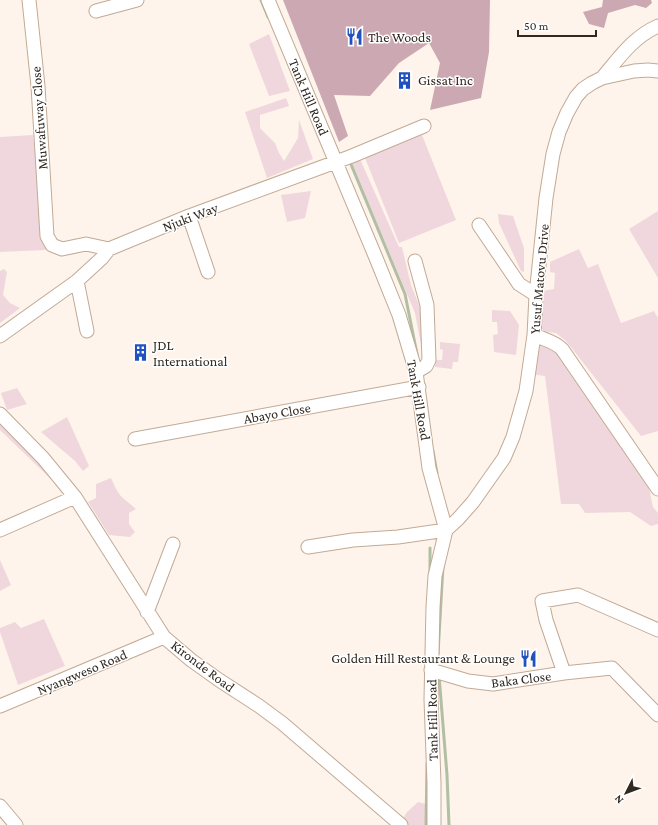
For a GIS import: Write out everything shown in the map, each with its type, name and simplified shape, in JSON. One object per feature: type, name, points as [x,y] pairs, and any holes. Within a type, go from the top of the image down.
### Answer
[{"type":"street","name":"Muwafuway Close","points":[[29,0],[38,86],[47,236],[52,245],[62,249],[86,244],[109,250]]},
{"type":"street","points":[[96,10],[136,0]]},
{"type":"street","name":"Tank Hill Road","points":[[268,0],[399,315],[416,372],[430,468],[446,530],[435,576],[433,607],[431,670],[434,825]]},
{"type":"street","points":[[602,78],[627,48],[639,37],[658,26]]},
{"type":"street","name":"Yusuf Matovu Drive","points":[[446,530],[473,502],[497,468],[513,437],[526,391],[534,335],[536,295],[546,198],[553,154],[559,132],[567,113],[576,97],[583,89],[602,78],[634,71],[658,71]]},
{"type":"street","name":"Njuki Way","points":[[109,250],[189,216],[352,156],[424,126]]},
{"type":"street","points":[[189,216],[208,272]]},
{"type":"street","points":[[479,225],[519,284],[536,295]]},
{"type":"street","points":[[0,336],[77,281],[109,250]]},
{"type":"street","points":[[415,261],[427,304],[428,360],[426,366],[416,372]]},
{"type":"street","points":[[77,281],[87,331]]},
{"type":"street","points":[[534,335],[549,340],[557,344],[562,349],[658,489]]},
{"type":"street","name":"Abayo Close","points":[[135,439],[419,387]]},
{"type":"street","name":"Kironde Road","points":[[0,414],[43,458],[76,497],[164,637],[191,660],[282,723],[401,825]]},
{"type":"street","points":[[0,530],[76,497]]},
{"type":"street","points":[[308,548],[353,540],[398,537],[446,530]]},
{"type":"street","points":[[147,612],[173,544]]},
{"type":"street","points":[[564,673],[546,620],[542,601],[578,595],[658,630]]},
{"type":"street","name":"Nyangweso Road","points":[[0,706],[164,637]]},
{"type":"street","name":"Baka Close","points":[[431,670],[468,681],[493,684],[564,673],[612,668],[658,715]]},
{"type":"street","points":[[0,806],[16,825]]},
{"type":"shaded area","points":[[283,0],[490,0],[489,52],[481,98],[430,110],[440,63],[429,43],[399,63],[370,96],[334,95],[348,136],[339,142]]},
{"type":"shaded area","points":[[603,0],[651,0],[652,3],[646,8],[635,5],[608,13],[604,28],[589,24],[583,12],[602,7]]},
{"type":"shaded area","points":[[269,34],[290,91],[269,96],[249,44]]},
{"type":"shaded area","points":[[286,98],[289,106],[260,115],[260,128],[275,143],[284,161],[298,138],[299,120],[313,159],[267,178],[245,112]]},
{"type":"shaded area","points":[[33,135],[46,250],[0,252],[0,137]]},
{"type":"shaded area","points":[[422,135],[456,220],[399,243],[365,158]]},
{"type":"shaded area","points":[[360,159],[399,247],[402,247],[411,285],[421,310],[424,346],[422,350],[415,313],[351,162]]},
{"type":"shaded area","points":[[311,191],[305,218],[287,222],[281,195]]},
{"type":"shaded area","points":[[658,211],[658,278],[629,229]]},
{"type":"shaded area","points":[[498,214],[513,216],[524,248],[524,272],[521,271],[499,223]]},
{"type":"shaded area","points":[[579,249],[588,268],[598,264],[621,323],[654,311],[658,318],[658,431],[641,436],[566,341],[556,333],[539,331],[542,291],[554,289],[555,273],[550,272],[550,262]]},
{"type":"shaded area","points":[[4,269],[7,272],[3,295],[10,303],[20,308],[0,323],[0,271]]},
{"type":"shaded area","points":[[492,310],[510,311],[519,325],[516,355],[494,352],[493,335],[498,334],[497,322],[492,322]]},
{"type":"shaded area","points":[[537,341],[554,345],[577,375],[649,488],[653,507],[658,513],[658,524],[651,526],[630,512],[585,513],[579,504],[561,504],[545,376],[530,374]]},
{"type":"shaded area","points":[[440,342],[460,344],[458,362],[453,362],[452,369],[435,367],[435,360],[442,360],[443,350],[440,349]]},
{"type":"shaded area","points":[[17,388],[27,404],[7,410],[1,393]]},
{"type":"shaded area","points":[[67,417],[89,466],[83,471],[75,461],[41,432]]},
{"type":"shaded area","points":[[0,424],[58,480],[55,483],[0,430]]},
{"type":"shaded area","points":[[111,478],[121,496],[136,509],[129,513],[129,524],[135,532],[130,537],[109,535],[88,502],[96,498],[96,484]]},
{"type":"shaded area","points":[[0,560],[11,585],[0,591]]},
{"type":"shaded area","points":[[44,619],[65,666],[18,685],[0,632],[0,628],[15,622],[21,628]]},
{"type":"shaded area","points":[[418,802],[426,804],[425,825],[407,825],[402,820],[407,812]]},
{"type":"waterway","points":[[261,0],[268,17]]},
{"type":"waterway","points":[[350,162],[405,294],[417,354]]},
{"type":"waterway","points":[[433,451],[437,473]]},
{"type":"waterway","points":[[430,548],[430,574]]},
{"type":"waterway","points":[[438,654],[443,566]]},
{"type":"waterway","points":[[439,675],[447,775],[449,825]]},
{"type":"waterway","points":[[426,825],[427,763]]},
{"type":"place","name":"The Woods","points":[[355,37]]},
{"type":"place","name":"Gissat Inc","points":[[405,80]]},
{"type":"place","name":"JDL International","points":[[140,353]]},
{"type":"place","name":"Golden Hill Restaurant & Lounge","points":[[528,658]]}]
